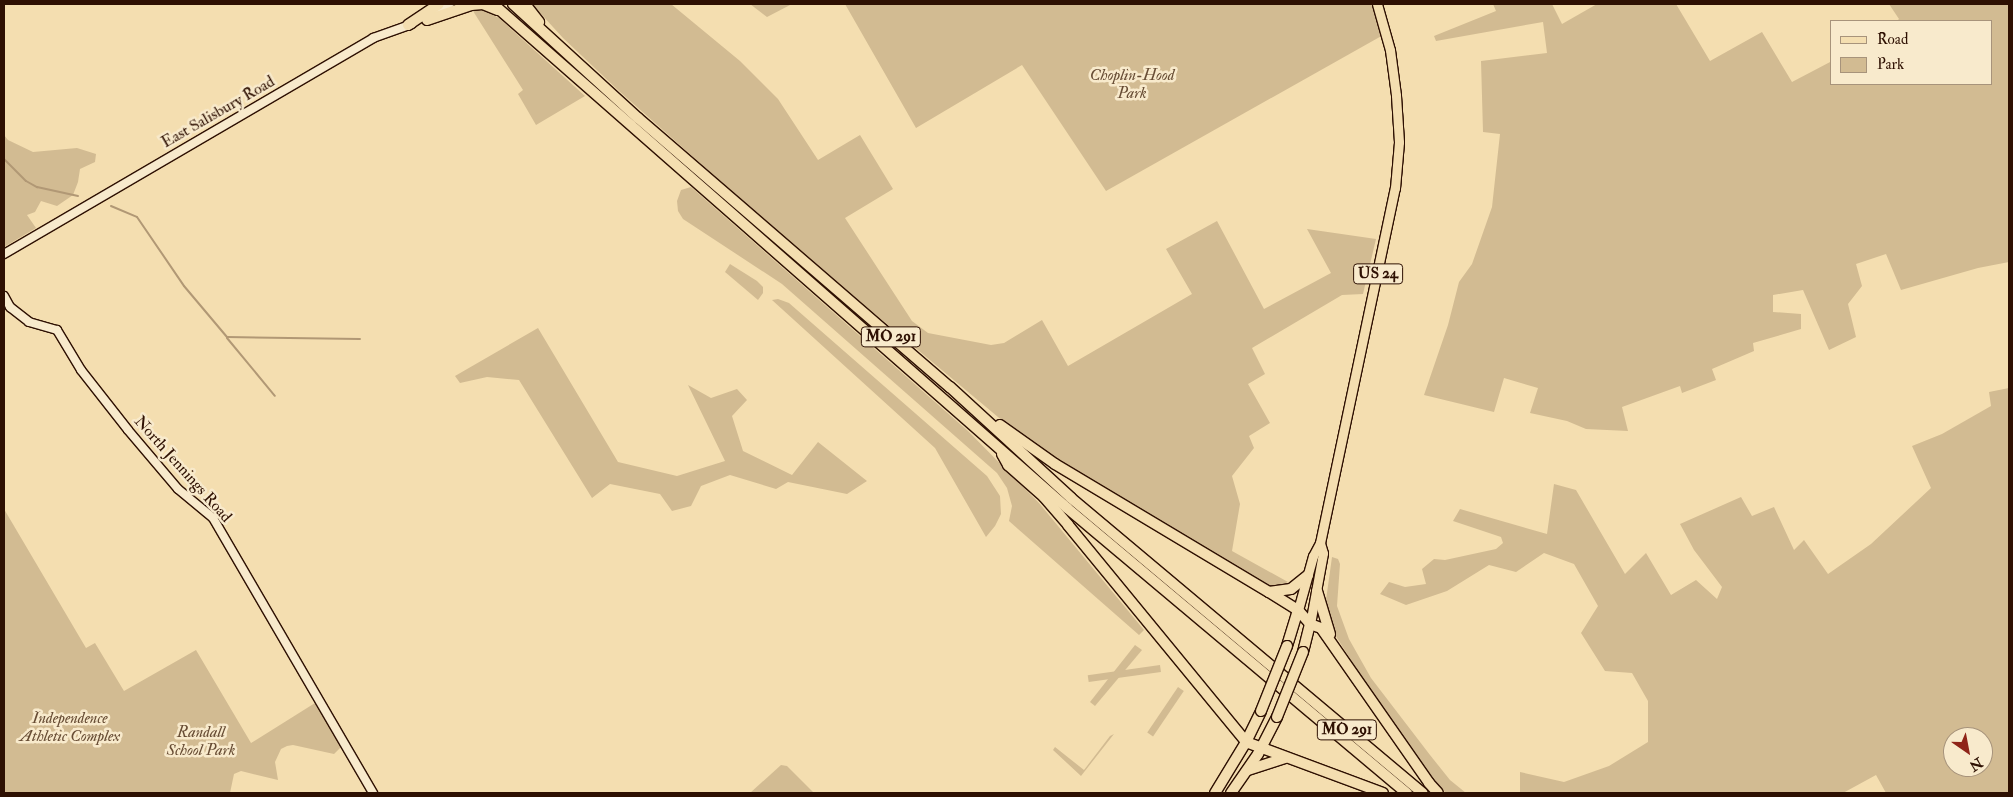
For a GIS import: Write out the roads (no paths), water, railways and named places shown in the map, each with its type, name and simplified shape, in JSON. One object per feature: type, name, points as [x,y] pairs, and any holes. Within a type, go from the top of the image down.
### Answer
[{"type":"highway","points":[[408,25],[439,4]]},
{"type":"highway","points":[[428,20],[477,4],[490,6],[506,16]]},
{"type":"highway","name":"MO 291","points":[[493,4],[996,446],[1408,793]]},
{"type":"highway","name":"MO 291","points":[[513,4],[638,118],[950,388],[1071,498],[1422,793]]},
{"type":"highway","points":[[525,4],[553,41]]},
{"type":"highway","points":[[950,388],[1055,464],[1269,592],[1298,610],[1310,624],[1321,628],[1428,783],[1438,793]]},
{"type":"highway","points":[[996,446],[1008,465],[1044,497],[1068,525],[1246,742],[1382,793]]},
{"type":"highway","points":[[1269,592],[1291,589],[1308,575]]},
{"type":"highway","points":[[1317,592],[1325,623],[1336,649]]},
{"type":"highway","name":"US 24","points":[[1215,793],[1240,754],[1261,710],[1287,646],[1298,610]]},
{"type":"highway","name":"US 24","points":[[1231,793],[1248,770],[1278,717],[1303,652],[1310,624]]},
{"type":"highway","points":[[1232,727],[1240,754]]},
{"type":"highway","points":[[1248,770],[1286,757]]},
{"type":"main road","name":"US 24","points":[[1298,610],[1313,556],[1320,543],[1395,188],[1398,142],[1396,95],[1390,50],[1377,4]]},
{"type":"main road","name":"US 24","points":[[1310,624],[1323,552],[1320,543]]},
{"type":"street","name":"East Salisbury Road","points":[[4,254],[373,38],[428,20],[450,4]]},
{"type":"street","name":"North Jennings Road","points":[[4,296],[10,307],[28,322],[58,330],[81,370],[100,396],[178,489],[213,518],[373,793]]},
{"type":"waterway","points":[[4,159],[26,181],[37,187],[78,196]]},
{"type":"waterway","points":[[111,206],[137,217],[184,286],[227,337],[360,339]]},
{"type":"waterway","points":[[227,338],[275,396]]},
{"type":"park label","name":"Choplin-Hood Park","points":[[1132,84]]},
{"type":"park label","name":"Independence Athletic Complex","points":[[70,727]]},
{"type":"park label","name":"Randall School Park","points":[[201,741]]}]
